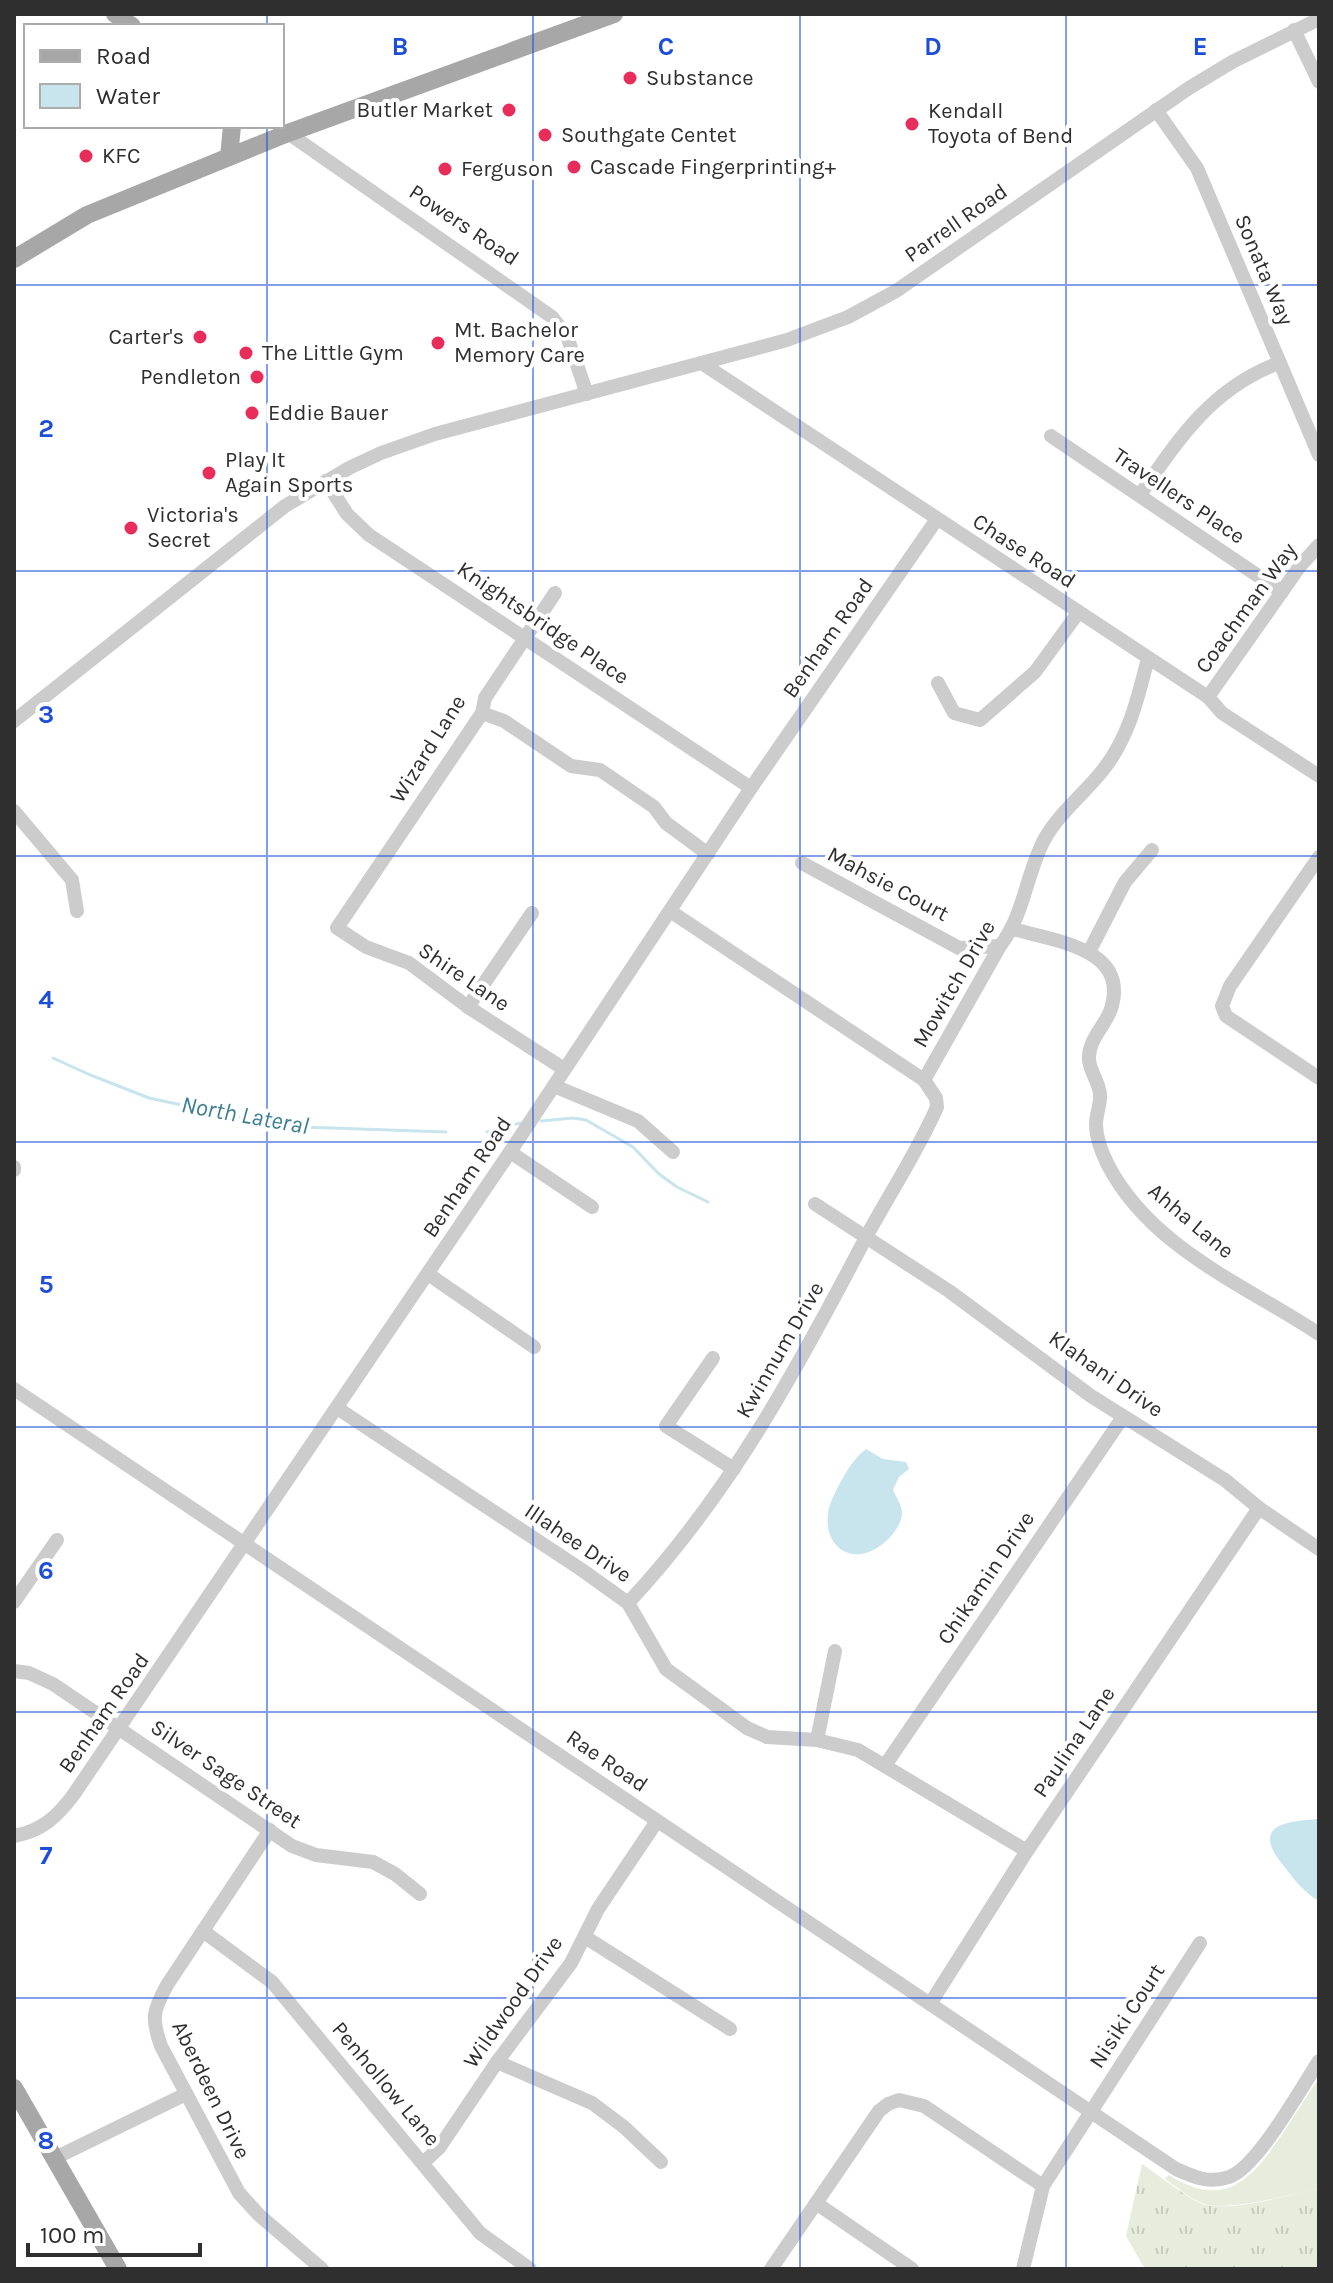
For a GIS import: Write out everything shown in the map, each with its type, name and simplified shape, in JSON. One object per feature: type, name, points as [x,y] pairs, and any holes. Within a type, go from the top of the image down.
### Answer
[{"type":"main road","points":[[14,259],[87,215],[229,157],[283,129],[614,14]]},
{"type":"main road","points":[[229,157],[232,128]]},
{"type":"main road","points":[[14,2088],[118,2269]]},
{"type":"street","name":"Parrell Road","points":[[14,721],[285,506],[326,481],[370,458],[413,441],[703,364],[818,329],[896,291],[1156,110],[1232,62],[1319,19]]},
{"type":"street","points":[[1294,30],[1319,82]]},
{"type":"street","name":"Sonata Way","points":[[1156,110],[1197,168],[1319,455]]},
{"type":"street","name":"Powers Road","points":[[283,129],[552,317],[567,336],[587,394]]},
{"type":"street","points":[[1140,495],[1182,433],[1211,404],[1241,381],[1279,363]]},
{"type":"street","name":"Chase Road","points":[[703,364],[1208,697],[1222,713],[1319,776]]},
{"type":"street","name":"Travellers Place","points":[[1051,436],[1282,592]]},
{"type":"street","name":"Knightsbridge Place","points":[[326,481],[347,514],[369,535],[751,788]]},
{"type":"street","name":"Benham Road","points":[[14,1836],[30,1833],[57,1817],[120,1729],[510,1152],[751,788],[937,519]]},
{"type":"street","name":"Coachman Way","points":[[1208,697],[1319,545]]},
{"type":"street","name":"Wizard Lane","points":[[337,928],[482,713],[485,698],[555,593]]},
{"type":"street","points":[[938,683],[954,713],[980,720],[1035,672],[1078,613]]},
{"type":"street","name":"Mowitch Drive","points":[[924,1080],[1000,946],[1013,929],[1039,851],[1049,831],[1102,772],[1128,730],[1148,658]]},
{"type":"street","points":[[482,713],[504,721],[571,766],[600,770],[654,807],[666,823],[708,854]]},
{"type":"street","points":[[14,811],[72,880],[77,911]]},
{"type":"street","points":[[1013,929],[1089,952],[1125,882],[1152,850]]},
{"type":"street","points":[[1319,857],[1230,986],[1222,1006],[1226,1016],[1319,1078]]},
{"type":"street","name":"Mahsie Court","points":[[802,863],[959,948],[1000,946]]},
{"type":"street","points":[[670,911],[924,1080]]},
{"type":"street","points":[[468,1007],[532,913]]},
{"type":"street","name":"Shire Lane","points":[[337,928],[366,947],[409,963],[468,1007],[564,1069]]},
{"type":"street","name":"Ahha Lane","points":[[1089,952],[1102,960],[1111,972],[1111,1009],[1092,1043],[1089,1059],[1100,1092],[1096,1124],[1099,1141],[1107,1163],[1125,1193],[1149,1220],[1201,1262],[1319,1334]]},
{"type":"street","name":"Kwinnum Drive","points":[[628,1603],[664,1562],[734,1469],[798,1368],[937,1107],[936,1098],[924,1080]]},
{"type":"street","points":[[554,1086],[638,1121],[673,1152]]},
{"type":"street","points":[[510,1152],[592,1207]]},
{"type":"street","name":"Klahani Drive","points":[[815,1204],[960,1298],[1123,1417],[1225,1480],[1259,1508],[1319,1549]]},
{"type":"street","points":[[428,1274],[534,1347]]},
{"type":"street","points":[[713,1358],[666,1426],[734,1469]]},
{"type":"street","name":"Rae Road","points":[[14,1389],[1176,2169],[1199,2179],[1214,2181],[1240,2172],[1256,2155],[1319,2061]]},
{"type":"street","name":"Illahee Drive","points":[[337,1408],[628,1603],[666,1669],[747,1728],[767,1737],[817,1740],[858,1750],[1027,1851]]},
{"type":"street","name":"Chikamin Drive","points":[[886,1764],[1123,1417]]},
{"type":"street","name":"Paulina Lane","points":[[930,2004],[1027,1851],[1259,1508]]},
{"type":"street","points":[[14,1602],[57,1540]]},
{"type":"street","points":[[817,1740],[835,1651]]},
{"type":"street","name":"Silver Sage Street","points":[[14,1671],[29,1673],[53,1684],[292,1846],[316,1855],[373,1862],[420,1894]]},
{"type":"street","name":"Wildwood Drive","points":[[423,2163],[439,2148],[497,2062],[571,1963],[598,1909],[657,1821]]},
{"type":"street","name":"Aberdeen Drive","points":[[270,1830],[155,2008],[153,2025],[161,2046],[239,2193],[314,2266]]},
{"type":"street","name":"Penhollow Lane","points":[[203,1931],[272,1982],[480,2233],[530,2269]]},
{"type":"street","points":[[585,1937],[730,2029]]},
{"type":"street","name":"Nisiki Court","points":[[1023,2269],[1043,2186],[1200,1943]]},
{"type":"street","points":[[497,2062],[592,2103],[624,2127],[661,2162]]},
{"type":"street","points":[[55,2158],[186,2094]]},
{"type":"street","points":[[771,2269],[879,2111],[899,2100],[924,2106],[1043,2186]]},
{"type":"street","points":[[816,2203],[912,2269]]},
{"type":"green space","points":[[1319,2078],[1319,2188],[1226,2206],[1202,2203],[1165,2179],[1169,2175],[1205,2190],[1234,2186],[1246,2178],[1270,2152]]},
{"type":"green space","points":[[1142,2164],[1206,2205],[1247,2204],[1319,2188],[1319,2269],[1145,2269],[1126,2236]]},
{"type":"water","points":[[866,1449],[883,1459],[906,1462],[909,1469],[899,1477],[893,1490],[902,1513],[896,1530],[878,1548],[864,1554],[851,1554],[840,1549],[832,1540],[828,1512],[844,1476]]},
{"type":"water","points":[[1319,1819],[1319,1901],[1295,1880],[1270,1842],[1271,1834],[1284,1824]]},
{"type":"waterway","name":"North Lateral","points":[[53,1058],[149,1098],[238,1117],[303,1127],[446,1132]]},
{"type":"waterway","name":"North Lateral","points":[[541,1121],[586,1120],[633,1147],[659,1174],[677,1187],[708,1202]]},
{"type":"waterway","name":"North Lateral","points":[[487,1132],[520,1123]]},
{"type":"place","name":"Substance","points":[[630,78]]},
{"type":"place","name":"Butler Market","points":[[509,110]]},
{"type":"place","name":"Kendall Toyota of Bend","points":[[912,124]]},
{"type":"place","name":"Southgate Centet","points":[[545,135]]},
{"type":"place","name":"KFC","points":[[86,156]]},
{"type":"place","name":"Cascade Fingerprinting+","points":[[574,167]]},
{"type":"place","name":"Ferguson","points":[[445,169]]},
{"type":"place","name":"Carter's","points":[[200,337]]},
{"type":"place","name":"Mt. Bachelor Memory Care","points":[[438,343]]},
{"type":"place","name":"The Little Gym","points":[[246,353]]},
{"type":"place","name":"Pendleton","points":[[257,377]]},
{"type":"place","name":"Eddie Bauer","points":[[252,413]]},
{"type":"place","name":"Play It Again Sports","points":[[209,473]]},
{"type":"place","name":"Victoria's Secret","points":[[131,528]]}]
